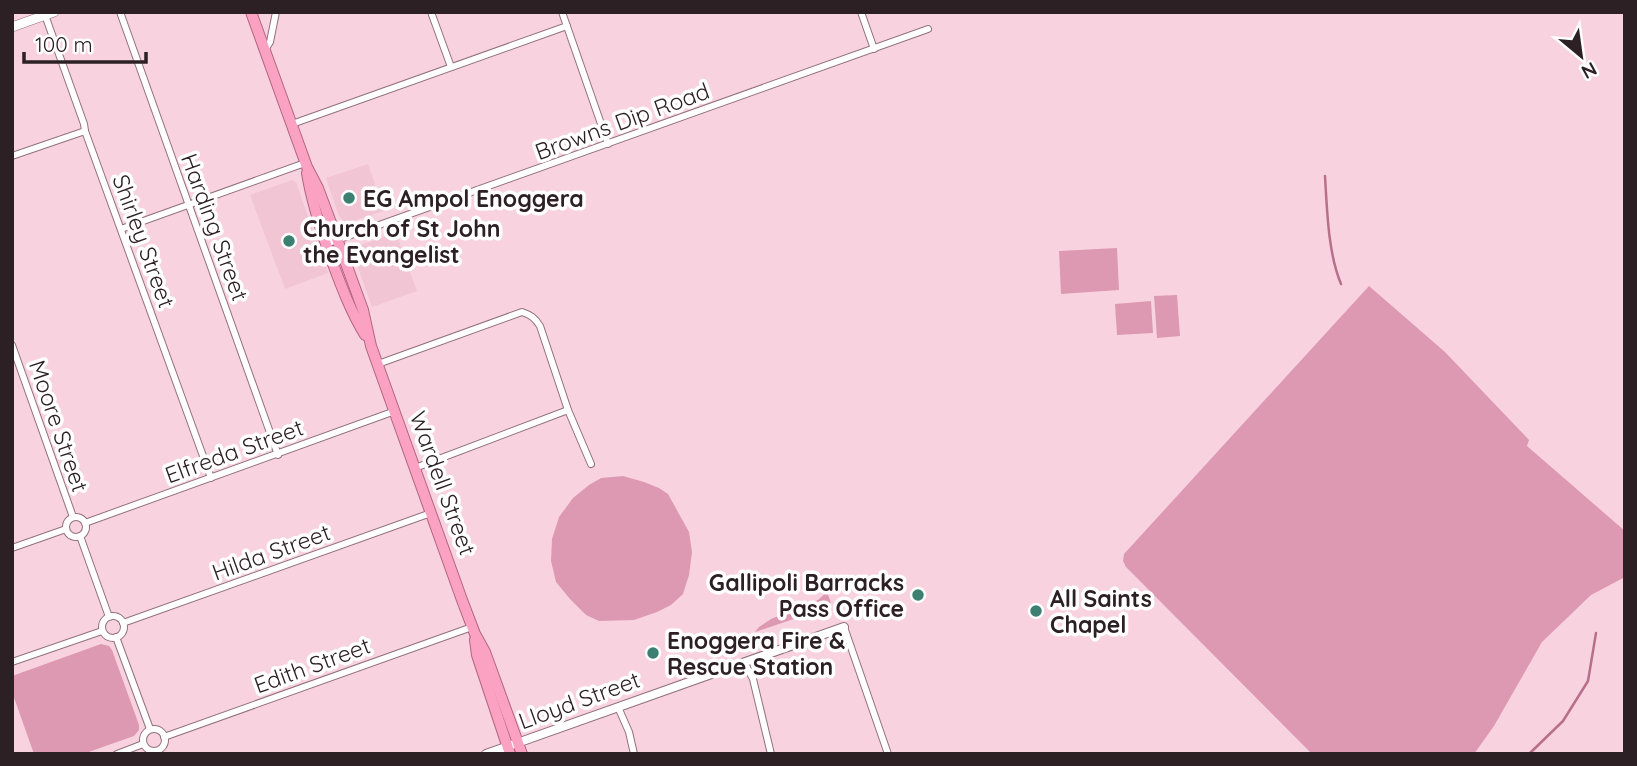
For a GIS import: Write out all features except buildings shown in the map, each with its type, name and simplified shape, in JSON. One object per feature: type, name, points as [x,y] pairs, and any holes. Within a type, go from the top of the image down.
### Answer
[{"type":"highway","name":"Wardell Street","points":[[251,12],[306,165],[318,188],[354,317],[371,346],[473,630],[485,652],[514,749]]},
{"type":"main road","points":[[12,27],[50,14]]},
{"type":"street","name":"Harding Street","points":[[120,12],[278,454]]},
{"type":"street","points":[[265,51],[276,12]]},
{"type":"street","points":[[431,12],[451,67]]},
{"type":"street","points":[[562,12],[608,144]]},
{"type":"street","points":[[861,12],[874,48]]},
{"type":"street","name":"Shirley Street","points":[[50,14],[85,131],[211,478]]},
{"type":"street","points":[[291,125],[566,26]]},
{"type":"street","name":"Browns Dip Road","points":[[332,242],[928,29]]},
{"type":"street","points":[[12,156],[85,131]]},
{"type":"street","points":[[121,229],[306,165]]},
{"type":"street","points":[[377,364],[522,312],[535,319],[540,326],[568,410],[591,464]]},
{"type":"street","name":"Moore Street","points":[[12,345],[73,517]]},
{"type":"street","points":[[415,468],[568,410]]},
{"type":"street","name":"Elfreda Street","points":[[85,523],[395,411]]},
{"type":"street","name":"Hilda Street","points":[[123,623],[431,513]]},
{"type":"street","points":[[73,517],[79,517],[85,523],[85,532],[80,536],[71,536],[66,529],[68,521],[73,517]]},
{"type":"street","points":[[12,548],[66,529]]},
{"type":"street","points":[[80,536],[109,617]]},
{"type":"street","points":[[109,617],[116,617],[123,623],[122,633],[116,637],[107,636],[102,631],[104,621],[109,617]]},
{"type":"street","points":[[844,627],[888,754]]},
{"type":"street","name":"Lloyd Street","points":[[486,754],[514,749],[618,707],[844,627]]},
{"type":"street","name":"Edith Street","points":[[164,737],[473,630]]},
{"type":"street","points":[[12,662],[102,631]]},
{"type":"street","points":[[116,637],[150,729]]},
{"type":"street","points":[[744,662],[753,679],[771,754]]},
{"type":"street","points":[[618,707],[634,754]]},
{"type":"street","points":[[150,729],[157,729],[164,737],[163,746],[158,752],[149,750],[143,744],[144,733],[150,729]]},
{"type":"street","points":[[117,754],[143,744]]},
{"type":"shaded area","points":[[368,164],[384,211],[350,222],[343,221],[326,178]]},
{"type":"shaded area","points":[[292,180],[296,182],[328,273],[285,289],[250,195]]},
{"type":"shaded area","points":[[396,233],[417,291],[372,307],[351,248]]},
{"type":"shaded area","points":[[1117,248],[1119,290],[1061,294],[1059,251]]},
{"type":"shaded area","points":[[1369,286],[1445,352],[1529,440],[1527,446],[1625,531],[1625,577],[1591,595],[1542,642],[1494,726],[1474,754],[1312,754],[1123,561],[1124,554]]},
{"type":"shaded area","points":[[1177,295],[1180,336],[1157,338],[1154,296]]},
{"type":"shaded area","points":[[1151,301],[1153,333],[1117,335],[1115,304]]},
{"type":"shaded area","points":[[623,476],[659,488],[668,494],[689,532],[692,552],[689,575],[683,594],[671,605],[634,620],[599,621],[586,615],[556,582],[551,561],[552,539],[559,517],[573,498],[601,478]]},
{"type":"shaded area","points":[[827,592],[831,603],[825,605],[826,608],[755,632],[771,619],[818,600]]},
{"type":"shaded area","points":[[101,644],[112,650],[139,730],[134,736],[83,754],[34,754],[12,692],[12,676]]},
{"type":"waterway","points":[[1325,176],[1331,245],[1341,284]]},
{"type":"waterway","points":[[1529,754],[1563,721],[1588,681],[1596,633]]},
{"type":"place","name":"EG Ampol Enoggera","points":[[349,198]]},
{"type":"place","name":"Church of St John the Evangelist","points":[[289,241]]},
{"type":"place","name":"Gallipoli Barracks Pass Office","points":[[918,595]]},
{"type":"place","name":"All Saints Chapel","points":[[1036,611]]},
{"type":"place","name":"Enoggera Fire & Rescue Station","points":[[653,653]]}]
